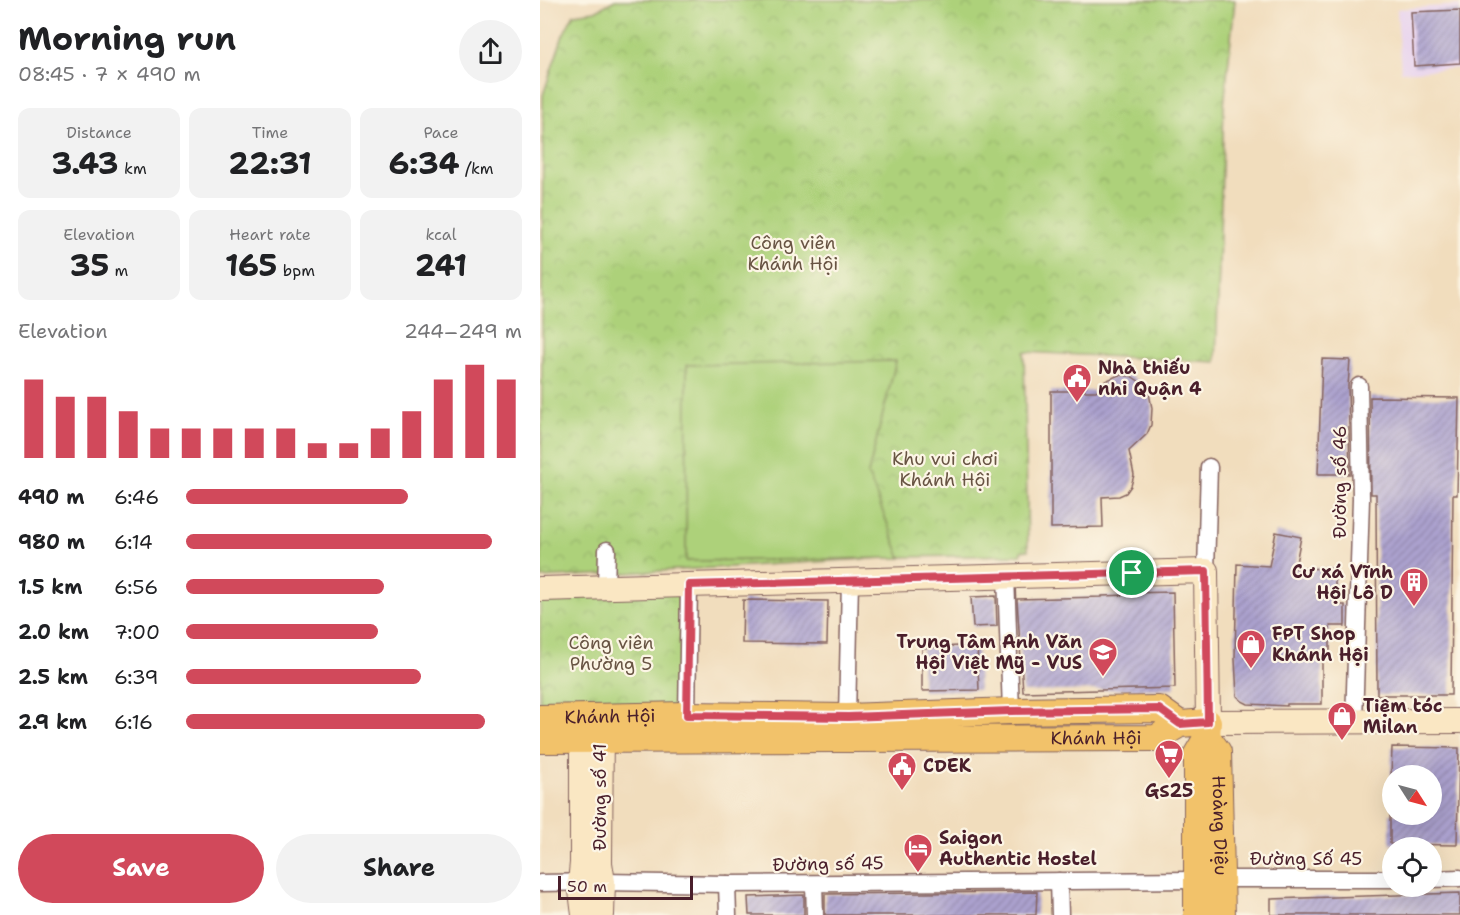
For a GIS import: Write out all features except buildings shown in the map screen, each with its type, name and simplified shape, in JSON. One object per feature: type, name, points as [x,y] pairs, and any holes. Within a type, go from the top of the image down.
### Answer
[{"type":"main road","name":"Khánh Hội","points":[[540,740],[591,728],[687,715],[848,717],[1011,711],[1159,709],[1180,724],[1207,730]]},
{"type":"main road","name":"Khánh Hội","points":[[540,718],[591,728],[1156,738],[1180,724]]},
{"type":"main road","name":"Hoàng Diệu","points":[[1207,730],[1197,754],[1209,880],[1222,915]]},
{"type":"main road","name":"Hoàng Diệu","points":[[1197,915],[1209,880]]},
{"type":"street","name":"Đường số 46","points":[[1354,722],[1361,499],[1359,386]]},
{"type":"street","name":"Hoàng Diệu","points":[[1207,730],[1206,571],[1209,467]]},
{"type":"street","points":[[606,588],[607,550]]},
{"type":"street","points":[[540,589],[1206,571]]},
{"type":"street","points":[[1006,576],[1011,711]]},
{"type":"street","points":[[848,717],[850,581]]},
{"type":"street","points":[[687,715],[689,585]]},
{"type":"street","name":"Khánh Hội","points":[[1207,730],[1354,722],[1460,721]]},
{"type":"street","name":"Đường số 41","points":[[591,728],[582,863],[592,882],[602,915]]},
{"type":"street","name":"Đường Số 45","points":[[1209,880],[1382,879]]},
{"type":"street","points":[[1442,879],[1460,879]]},
{"type":"street","name":"Đường số 45","points":[[592,882],[814,884],[1209,880]]},
{"type":"street","points":[[1059,881],[1060,915]]},
{"type":"street","points":[[540,883],[592,882]]},
{"type":"street","name":"Đường số 41","points":[[584,915],[592,882]]},
{"type":"street","points":[[726,884],[728,915]]},
{"type":"street","points":[[814,884],[815,915]]},
{"type":"shaded area","points":[[1460,5],[1460,68],[1401,72],[1397,9]]},
{"type":"green space","name":"Công viên Khánh Hội","points":[[615,0],[1235,0],[1224,106],[1216,362],[1024,352],[1028,550],[1021,551],[1021,555],[901,557],[541,578],[543,95],[563,35],[574,14],[595,11]]},
{"type":"green space","points":[[896,361],[868,474],[901,558],[686,561],[687,365]]},
{"type":"green space","name":"Công viên Phường 5","points":[[682,590],[681,712],[540,715],[540,594]]},
{"type":"place","name":"Nhà thiếu nhi Quận 4","points":[[1077,404]]},
{"type":"place","name":"Cư xá Vĩnh Hội Lô D","points":[[1414,608]]},
{"type":"place","name":"FPT Shop Khánh Hội","points":[[1251,670]]},
{"type":"place","name":"Trung Tâm Anh Văn Hội Việt Mỹ - VUS","points":[[1103,678]]},
{"type":"place","name":"Tiệm tóc Milan","points":[[1342,742]]},
{"type":"place","name":"GS25","points":[[1169,780]]},
{"type":"place","name":"CDEK","points":[[902,792]]},
{"type":"place","name":"Saigon Authentic Hostel","points":[[918,874]]},
{"type":"route","points":[[1206,571],[1208,722],[1180,724],[1159,709],[1011,711],[848,717],[687,715],[689,585],[1132,573],[1206,571]]},
{"type":"park label","name":"Khu vui chơi Khánh Hội","points":[[945,469]]}]
